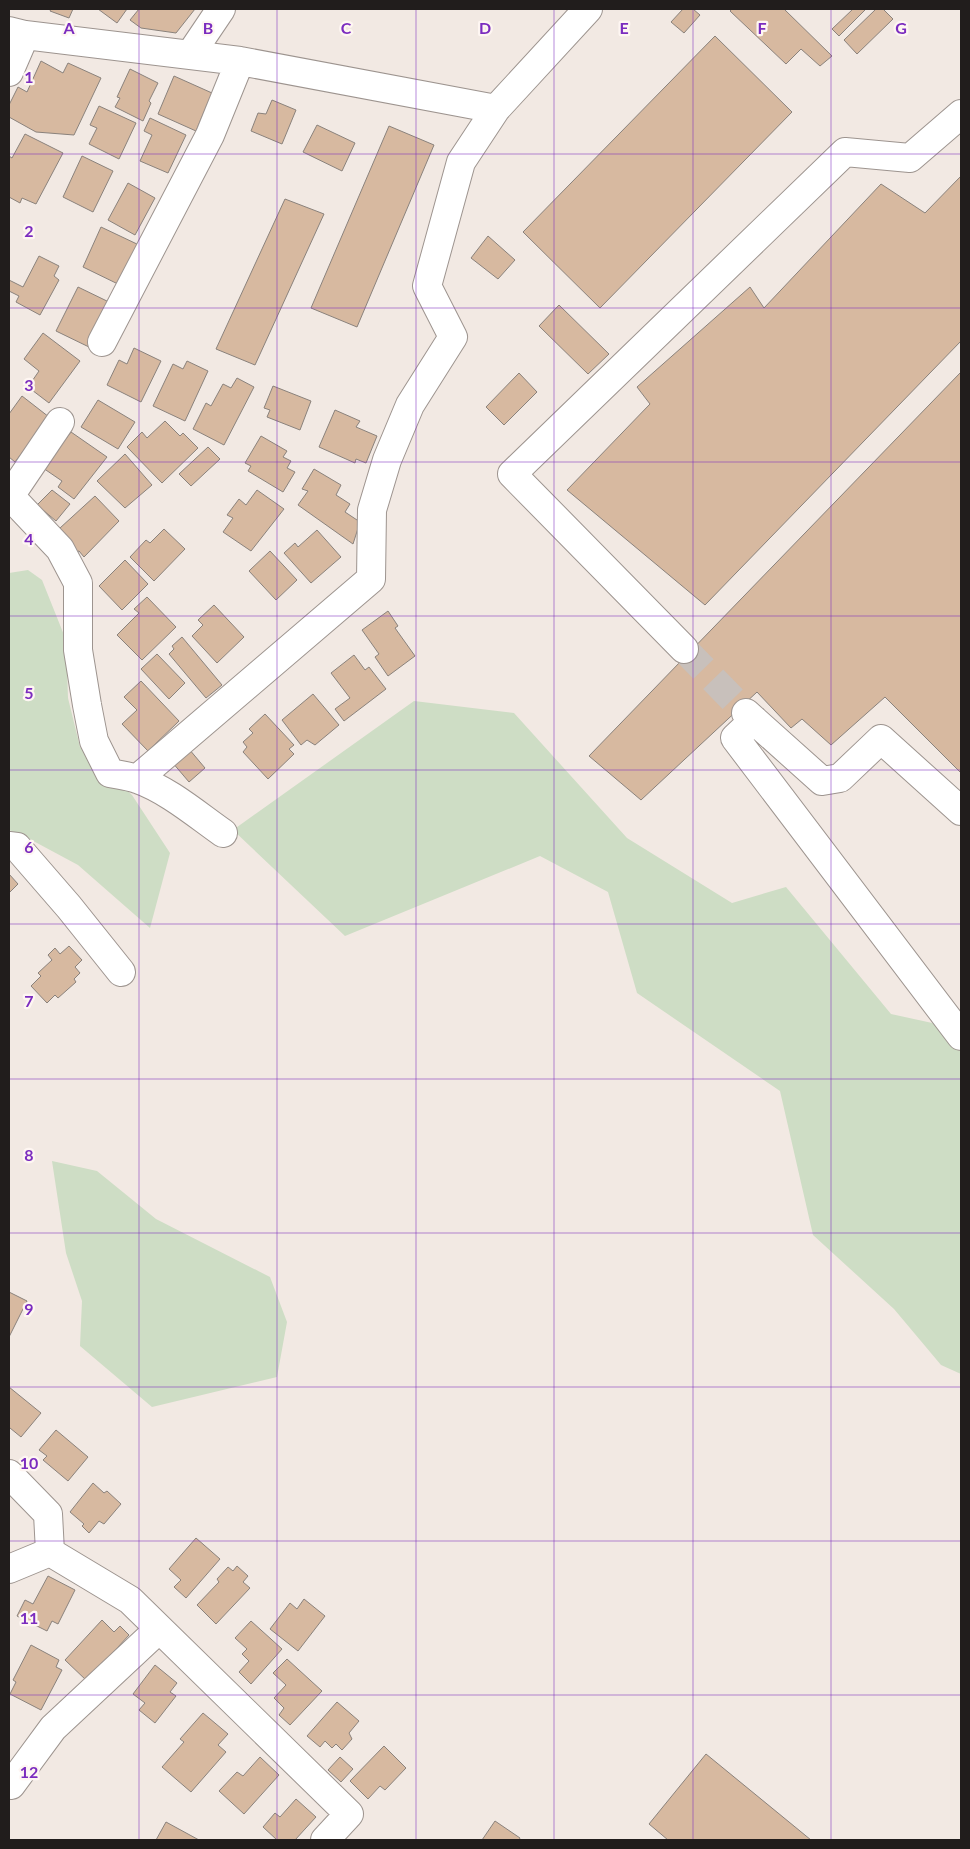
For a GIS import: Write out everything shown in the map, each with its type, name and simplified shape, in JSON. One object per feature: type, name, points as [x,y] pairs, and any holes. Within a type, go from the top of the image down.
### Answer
[{"type":"street","points":[[190,56],[221,9]]},
{"type":"street","points":[[137,779],[371,579],[372,510],[387,460],[410,405],[453,337],[427,286],[462,162],[496,109],[588,9]]},
{"type":"street","points":[[9,72],[17,33],[240,61],[496,109]]},
{"type":"street","points":[[102,342],[210,135],[240,61]]},
{"type":"street","points":[[684,649],[512,474],[845,152],[910,158],[961,114]]},
{"type":"street","points":[[60,422],[10,496],[60,549],[78,583],[78,650],[94,741],[110,773],[137,779],[182,804],[223,833]]},
{"type":"street","points":[[961,811],[880,739],[840,778],[822,781],[750,716],[735,738],[961,1036]]},
{"type":"street","points":[[9,846],[17,847],[69,907],[121,972]]},
{"type":"street","points":[[9,1474],[48,1514],[50,1552]]},
{"type":"street","points":[[9,1569],[50,1552]]},
{"type":"street","points":[[50,1552],[130,1600],[349,1814],[325,1840]]},
{"type":"street","points":[[11,1785],[52,1728],[160,1629]]},
{"type":"green space","points":[[28,570],[42,580],[66,640],[68,698],[80,747],[132,795],[170,853],[150,928],[78,865],[9,830],[9,573]]},
{"type":"green space","points":[[414,701],[514,713],[627,838],[732,903],[786,887],[891,1014],[946,1026],[961,1038],[961,1374],[941,1365],[894,1309],[813,1235],[780,1091],[637,993],[608,892],[540,856],[345,936],[233,830]]},
{"type":"green space","points":[[52,1161],[97,1171],[156,1219],[270,1277],[287,1322],[277,1377],[152,1407],[80,1346],[82,1301],[66,1253]]},
{"type":"building","points":[[51,9],[73,9],[69,18],[50,11]]},
{"type":"building","points":[[98,9],[127,9],[117,23]]},
{"type":"building","points":[[139,9],[195,9],[176,33],[141,28],[130,20]]},
{"type":"building","points":[[683,9],[693,9],[700,15],[684,33],[671,22]]},
{"type":"building","points":[[732,9],[784,9],[832,56],[820,66],[801,49],[786,64],[730,11]]},
{"type":"building","points":[[853,9],[866,9],[839,36],[832,29]]},
{"type":"building","points":[[876,9],[883,9],[893,19],[857,54],[844,40]]},
{"type":"building","points":[[715,36],[792,112],[600,308],[523,232]]},
{"type":"building","points":[[41,61],[63,73],[68,63],[101,78],[74,135],[36,132],[9,117],[9,105],[18,87],[27,92]]},
{"type":"building","points":[[130,69],[158,83],[149,101],[151,103],[143,121],[115,107],[120,98],[117,97]]},
{"type":"building","points":[[174,76],[212,93],[196,131],[158,114]]},
{"type":"building","points":[[272,100],[296,110],[282,144],[251,131],[258,113],[266,114]]},
{"type":"building","points":[[99,106],[136,123],[119,159],[89,144],[97,128],[90,125]]},
{"type":"building","points":[[150,118],[186,135],[168,173],[140,161],[152,135],[144,131]]},
{"type":"building","points":[[317,125],[355,143],[342,171],[303,152]]},
{"type":"building","points":[[389,126],[434,145],[357,327],[311,308]]},
{"type":"building","points":[[25,134],[63,153],[36,204],[22,198],[20,203],[9,197],[9,156],[12,158]]},
{"type":"building","points":[[82,156],[113,171],[93,212],[63,197]]},
{"type":"building","points":[[961,176],[961,341],[705,605],[567,490],[650,404],[637,387],[750,287],[764,308],[881,184],[925,213]]},
{"type":"building","points":[[128,183],[155,198],[135,235],[108,220]]},
{"type":"building","points":[[285,199],[324,214],[255,365],[216,349]]},
{"type":"building","points":[[101,227],[139,245],[120,285],[83,267]]},
{"type":"building","points":[[488,236],[515,260],[498,279],[471,258]]},
{"type":"building","points":[[39,256],[59,266],[54,276],[59,280],[40,315],[16,302],[19,296],[9,291],[9,280],[23,287]]},
{"type":"building","points":[[78,287],[111,303],[89,347],[56,331]]},
{"type":"building","points":[[559,305],[609,354],[588,374],[539,326]]},
{"type":"building","points":[[43,333],[80,361],[49,403],[28,387],[39,371],[24,359]]},
{"type":"building","points":[[134,348],[161,361],[141,402],[107,385],[119,360],[127,364]]},
{"type":"building","points":[[187,361],[208,371],[185,421],[153,406],[173,364],[183,369]]},
{"type":"building","points":[[961,372],[961,773],[885,697],[831,745],[802,719],[791,728],[757,692],[641,800],[589,756]]},
{"type":"building","points":[[519,373],[537,392],[504,425],[486,407]]},
{"type":"building","points":[[237,378],[254,387],[224,445],[193,429],[206,403],[211,406],[223,384],[231,388]]},
{"type":"building","points":[[273,386],[311,401],[300,430],[267,417],[270,410],[264,408]]},
{"type":"building","points":[[22,396],[49,417],[15,462],[9,457],[9,414]]},
{"type":"building","points":[[98,400],[135,422],[118,449],[81,427]]},
{"type":"building","points":[[335,410],[360,421],[356,427],[377,436],[366,463],[356,459],[355,463],[319,447]]},
{"type":"building","points":[[165,421],[180,436],[183,433],[198,448],[162,483],[127,447],[142,432],[147,438]]},
{"type":"building","points":[[71,432],[107,457],[74,499],[58,487],[62,481],[43,468]]},
{"type":"building","points":[[261,436],[287,451],[283,457],[291,461],[287,468],[295,472],[283,492],[248,471],[251,466],[245,463]]},
{"type":"building","points":[[208,447],[220,459],[191,486],[179,474]]},
{"type":"building","points":[[125,454],[152,485],[125,508],[97,481]]},
{"type":"building","points":[[314,469],[341,485],[336,495],[350,504],[345,512],[360,522],[353,544],[298,505],[308,491],[302,489]]},
{"type":"building","points":[[52,490],[70,504],[56,521],[37,505]]},
{"type":"building","points":[[257,490],[284,509],[251,551],[223,532],[233,518],[227,515],[239,499],[246,505]]},
{"type":"building","points":[[95,496],[119,521],[84,557],[79,551],[73,553],[60,528]]},
{"type":"building","points":[[164,529],[185,549],[154,581],[130,557],[146,540],[150,543]]},
{"type":"building","points":[[317,530],[341,557],[311,583],[284,553],[295,543],[298,547]]},
{"type":"building","points":[[270,551],[297,580],[276,600],[249,571]]},
{"type":"building","points":[[125,560],[148,584],[122,610],[99,586]]},
{"type":"building","points":[[147,597],[176,627],[142,660],[117,635],[139,613],[134,609]]},
{"type":"building","points":[[214,605],[244,637],[217,663],[192,636],[203,625],[198,620]]},
{"type":"building","points":[[388,611],[398,626],[395,628],[415,656],[388,676],[375,657],[379,654],[362,630]]},
{"type":"building","points":[[182,637],[222,685],[206,698],[169,654],[174,649],[172,646]]},
{"type":"building","points":[[157,654],[185,683],[169,699],[141,669]]},
{"type":"building","points":[[354,655],[365,670],[369,667],[386,689],[344,721],[335,709],[350,698],[331,673]]},
{"type":"building","points":[[141,681],[179,721],[148,751],[122,724],[137,710],[124,697]]},
{"type":"building","points":[[313,694],[339,725],[315,745],[307,740],[301,745],[282,720]]},
{"type":"building","points":[[265,714],[294,745],[289,749],[294,754],[268,779],[243,752],[247,747],[243,742],[253,733],[249,729]]},
{"type":"building","points":[[189,749],[205,768],[189,782],[172,762]]},
{"type":"building","points":[[9,874],[18,884],[9,893]]},
{"type":"building","points":[[69,946],[82,960],[75,967],[80,973],[74,979],[76,982],[58,998],[55,995],[47,1003],[31,986],[41,976],[38,973],[52,960],[48,955],[55,948],[60,954]]},
{"type":"building","points":[[9,1292],[27,1301],[9,1337]]},
{"type":"building","points":[[9,1387],[41,1413],[21,1437],[9,1429]]},
{"type":"building","points":[[56,1430],[88,1457],[68,1481],[43,1460],[47,1456],[39,1450]]},
{"type":"building","points":[[93,1483],[104,1493],[107,1491],[121,1504],[104,1524],[99,1521],[89,1533],[82,1526],[84,1524],[70,1512]]},
{"type":"building","points":[[196,1538],[220,1559],[186,1598],[174,1587],[181,1580],[169,1569]]},
{"type":"building","points":[[237,1566],[248,1576],[243,1582],[250,1588],[216,1624],[197,1605],[219,1582],[217,1579],[228,1567],[233,1571]]},
{"type":"building","points":[[48,1576],[75,1590],[58,1624],[52,1621],[47,1631],[17,1616],[25,1600],[33,1604]]},
{"type":"building","points":[[304,1599],[325,1616],[298,1651],[270,1629],[290,1603],[297,1609]]},
{"type":"building","points":[[102,1620],[114,1632],[120,1626],[129,1635],[87,1681],[65,1660]]},
{"type":"building","points":[[251,1621],[282,1649],[251,1684],[239,1672],[249,1661],[242,1654],[247,1649],[235,1638]]},
{"type":"building","points":[[31,1645],[59,1660],[56,1667],[62,1670],[41,1710],[10,1694],[16,1682],[13,1680]]},
{"type":"building","points":[[287,1659],[322,1691],[290,1725],[279,1715],[284,1708],[274,1698],[286,1685],[273,1673]]},
{"type":"building","points":[[155,1665],[177,1683],[170,1692],[176,1696],[155,1723],[139,1710],[145,1703],[133,1694]]},
{"type":"building","points":[[337,1702],[359,1721],[349,1733],[352,1739],[342,1750],[336,1744],[332,1748],[325,1741],[320,1747],[307,1736]]},
{"type":"building","points":[[203,1713],[228,1734],[218,1745],[226,1752],[191,1792],[162,1767],[184,1742],[180,1739]]},
{"type":"building","points":[[384,1746],[406,1768],[385,1790],[380,1786],[368,1799],[350,1781]]},
{"type":"building","points":[[706,1754],[811,1840],[668,1840],[649,1824]]},
{"type":"building","points":[[260,1757],[279,1775],[244,1814],[219,1791],[237,1772],[243,1776]]},
{"type":"building","points":[[340,1757],[353,1769],[341,1782],[328,1770]]},
{"type":"building","points":[[296,1799],[316,1817],[295,1840],[277,1840],[263,1827],[275,1813],[280,1817]]},
{"type":"building","points":[[495,1821],[520,1838],[519,1840],[482,1840]]},
{"type":"building","points":[[166,1822],[199,1840],[156,1840]]},
{"type":"tunnel","points":[[684,649],[746,713]]}]
